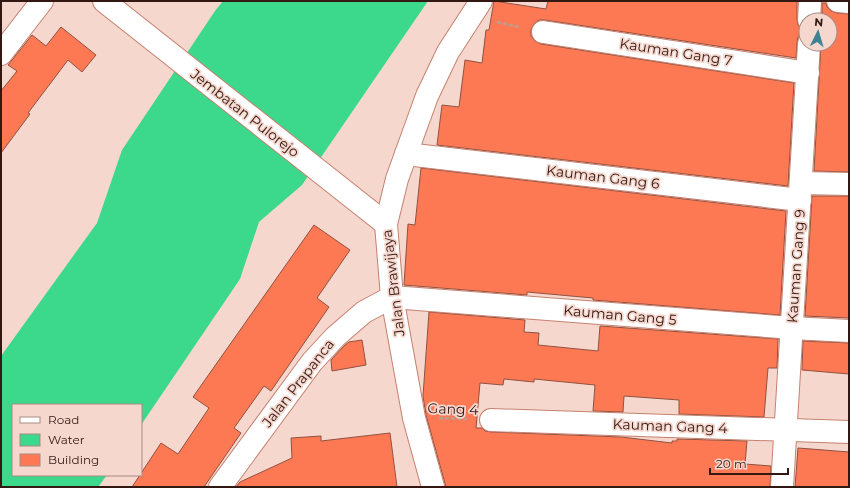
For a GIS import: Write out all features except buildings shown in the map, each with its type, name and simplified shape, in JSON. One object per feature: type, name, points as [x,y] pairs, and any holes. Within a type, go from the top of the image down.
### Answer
[{"type":"street","points":[[1,54],[42,1]]},
{"type":"street","name":"Jembatan Pulorejo","points":[[104,1],[386,224]]},
{"type":"street","points":[[809,12],[810,1]]},
{"type":"street","points":[[838,1],[849,2]]},
{"type":"street","name":"Jalan Brawijaya","points":[[434,487],[414,418],[392,297],[386,224],[396,179],[427,96],[448,52],[475,9]]},
{"type":"street","name":"Kauman Gang 7","points":[[544,32],[808,73]]},
{"type":"street","name":"Kauman Gang 9","points":[[782,487],[809,52]]},
{"type":"street","name":"Kauman Gang 6","points":[[406,154],[800,191],[849,184]]},
{"type":"street","name":"Kauman Gang 5","points":[[392,297],[792,328],[849,331]]},
{"type":"street","name":"Jalan Prapanca","points":[[220,487],[312,362],[325,347],[364,312],[392,297]]},
{"type":"street","name":"Kauman Gang 4","points":[[491,420],[849,432]]},
{"type":"path","points":[[475,9],[544,32]]},
{"type":"path","name":"Gang 4","points":[[414,418],[491,420]]},
{"type":"water","points":[[223,1],[428,1],[302,185],[259,222],[240,279],[142,424],[142,404],[12,404],[12,476],[106,476],[98,487],[1,487],[1,356],[97,223],[122,150]]}]
